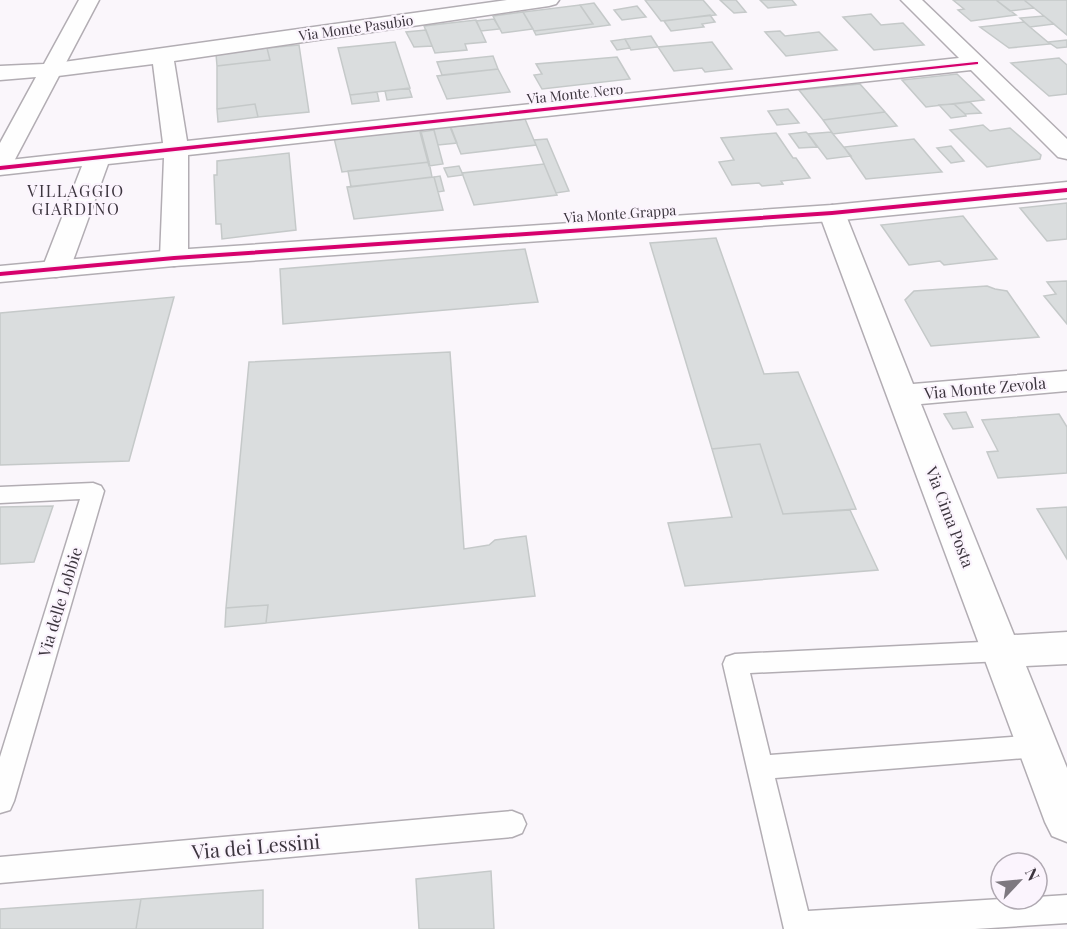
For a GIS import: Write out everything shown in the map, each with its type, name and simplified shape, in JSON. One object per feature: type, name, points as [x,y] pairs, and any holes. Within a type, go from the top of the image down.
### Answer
[{"type":"street","points":[[0,167],[89,0]]},
{"type":"street","name":"Via Monte Pasubio","points":[[0,74],[163,56],[549,0]]},
{"type":"street","points":[[911,0],[1067,152]]},
{"type":"street","points":[[163,56],[176,151],[174,258]]},
{"type":"street","name":"Via Monte Nero","points":[[0,167],[176,151],[976,63]]},
{"type":"street","points":[[56,269],[98,157]]},
{"type":"street","name":"Via Monte Grappa","points":[[0,274],[174,258],[832,213],[1067,190]]},
{"type":"street","name":"Via Cima Posta","points":[[832,213],[1067,822]]},
{"type":"street","name":"Via Monte Zevola","points":[[903,395],[1067,381]]},
{"type":"street","points":[[1002,651],[1067,648]]},
{"type":"lane","name":"Via delle Lobbie","points":[[0,495],[93,491],[0,801]]},
{"type":"lane","points":[[1002,651],[735,664],[797,926],[1067,909]]},
{"type":"lane","points":[[760,767],[1038,746]]},
{"type":"lane","name":"Via dei Lessini","points":[[0,870],[512,824]]},
{"type":"building","points":[[645,0],[703,0],[716,15],[661,21]]},
{"type":"building","points":[[720,0],[736,0],[746,12],[734,13]]},
{"type":"building","points":[[760,0],[792,0],[796,5],[768,8]]},
{"type":"building","points":[[953,0],[996,0],[1016,15],[971,21],[958,10],[964,9]]},
{"type":"building","points":[[996,0],[1024,0],[1034,8],[1010,11]]},
{"type":"building","points":[[1024,0],[1067,0],[1067,35],[1044,16]]},
{"type":"building","points":[[594,3],[610,25],[536,35],[534,31],[593,24],[580,5]]},
{"type":"building","points":[[580,5],[593,24],[534,31],[523,12]]},
{"type":"building","points":[[637,6],[646,17],[622,20],[614,10]]},
{"type":"building","points":[[523,12],[533,29],[502,33],[493,16]]},
{"type":"building","points":[[871,14],[881,25],[903,23],[924,45],[874,50],[843,17]]},
{"type":"building","points":[[710,15],[715,22],[702,24],[704,27],[671,31],[664,21]]},
{"type":"building","points":[[1044,16],[1054,24],[1030,27],[1020,18]]},
{"type":"building","points":[[494,19],[500,29],[481,31],[476,21]]},
{"type":"building","points":[[476,20],[486,42],[465,44],[467,50],[435,53],[424,26]]},
{"type":"building","points":[[1024,22],[1050,44],[1009,48],[980,27]]},
{"type":"building","points":[[426,30],[432,46],[414,47],[406,32]]},
{"type":"building","points":[[780,31],[785,36],[819,32],[837,50],[786,56],[765,32]]},
{"type":"building","points":[[651,36],[658,47],[631,50],[625,39]]},
{"type":"building","points":[[625,39],[630,48],[617,50],[611,41]]},
{"type":"building","points":[[1067,40],[1067,47],[1057,48],[1048,42]]},
{"type":"building","points":[[395,42],[410,88],[350,95],[338,48]]},
{"type":"building","points":[[712,42],[732,69],[705,72],[702,68],[674,71],[658,47]]},
{"type":"building","points":[[299,45],[309,112],[258,117],[255,104],[217,109],[217,66],[270,60],[267,48]]},
{"type":"building","points":[[267,48],[270,60],[217,66],[216,54]]},
{"type":"building","points":[[493,56],[498,69],[442,75],[437,62]]},
{"type":"building","points":[[617,57],[630,79],[542,89],[534,75],[542,74],[536,64]]},
{"type":"building","points":[[1059,58],[1067,65],[1067,94],[1049,96],[1011,63]]},
{"type":"building","points":[[498,69],[510,92],[447,99],[437,76]]},
{"type":"building","points":[[957,74],[984,100],[926,107],[902,80]]},
{"type":"building","points":[[860,84],[885,112],[823,120],[799,90]]},
{"type":"building","points":[[409,88],[412,97],[387,100],[385,91]]},
{"type":"building","points":[[377,92],[379,101],[352,104],[350,95]]},
{"type":"building","points":[[970,102],[981,113],[965,114],[954,104]]},
{"type":"building","points":[[255,104],[258,117],[218,122],[217,109]]},
{"type":"building","points":[[954,104],[966,116],[951,118],[939,105]]},
{"type":"building","points":[[788,109],[799,123],[777,125],[768,111]]},
{"type":"building","points":[[885,112],[897,126],[833,134],[823,120]]},
{"type":"building","points":[[525,119],[536,145],[461,154],[450,127]]},
{"type":"building","points":[[450,125],[457,143],[438,145],[433,127]]},
{"type":"building","points":[[983,125],[990,131],[1010,128],[1041,155],[1040,159],[987,167],[950,130]]},
{"type":"building","points":[[420,128],[429,162],[342,172],[334,138]]},
{"type":"building","points":[[434,130],[443,164],[429,166],[420,132]]},
{"type":"building","points":[[806,132],[817,147],[799,148],[789,134]]},
{"type":"building","points":[[831,132],[851,156],[827,159],[808,134]]},
{"type":"building","points":[[776,133],[810,178],[781,181],[783,184],[762,186],[759,183],[732,185],[719,162],[734,160],[721,138]]},
{"type":"building","points":[[547,139],[569,191],[556,193],[534,140]]},
{"type":"building","points":[[914,139],[942,172],[866,179],[844,147]]},
{"type":"building","points":[[951,146],[964,161],[951,163],[937,148]]},
{"type":"building","points":[[289,153],[296,230],[222,239],[221,224],[216,224],[214,175],[217,175],[217,161]]},
{"type":"building","points":[[429,162],[432,177],[351,187],[348,171]]},
{"type":"building","points":[[544,164],[557,195],[474,205],[462,173]]},
{"type":"building","points":[[459,166],[463,175],[448,177],[444,168]]},
{"type":"building","points":[[440,176],[444,191],[438,192],[434,177]]},
{"type":"building","points":[[434,177],[443,210],[354,219],[347,187]]},
{"type":"building","points":[[1067,203],[1067,239],[1047,241],[1020,208]]},
{"type":"building","points":[[963,216],[997,259],[944,265],[940,261],[909,265],[881,225]]},
{"type":"building","points":[[716,238],[764,374],[798,372],[856,509],[783,514],[760,444],[712,449],[650,243]]},
{"type":"building","points":[[525,249],[538,302],[283,324],[280,269]]},
{"type":"building","points":[[1067,281],[1067,324],[1044,296],[1056,294],[1047,282]]},
{"type":"building","points":[[987,286],[1007,291],[1039,337],[931,346],[905,300],[914,291]]},
{"type":"building","points":[[174,297],[129,461],[0,465],[0,313]]},
{"type":"building","points":[[450,352],[464,549],[489,545],[495,540],[526,536],[535,596],[266,623],[268,605],[226,608],[249,362]]},
{"type":"building","points":[[966,412],[973,427],[953,429],[944,414]]},
{"type":"building","points":[[1059,414],[1067,427],[1067,473],[998,478],[987,452],[998,451],[982,420]]},
{"type":"building","points":[[760,444],[783,514],[850,510],[878,570],[685,586],[668,523],[732,517],[712,449]]},
{"type":"building","points":[[53,506],[34,562],[0,564],[0,507]]},
{"type":"building","points":[[1067,507],[1067,559],[1037,509]]},
{"type":"building","points":[[268,605],[266,623],[225,627],[226,608]]},
{"type":"building","points":[[491,871],[494,929],[419,929],[416,879]]},
{"type":"building","points":[[263,890],[263,929],[136,929],[141,899]]},
{"type":"building","points":[[141,899],[136,929],[0,929],[0,909]]},
{"type":"cycle path","points":[[0,168],[976,63]]},
{"type":"cycle path","points":[[0,274],[174,258],[832,213],[1067,190]]},
{"type":"district","name":"VILLAGGIO GIARDINO","points":[[76,200]]}]
